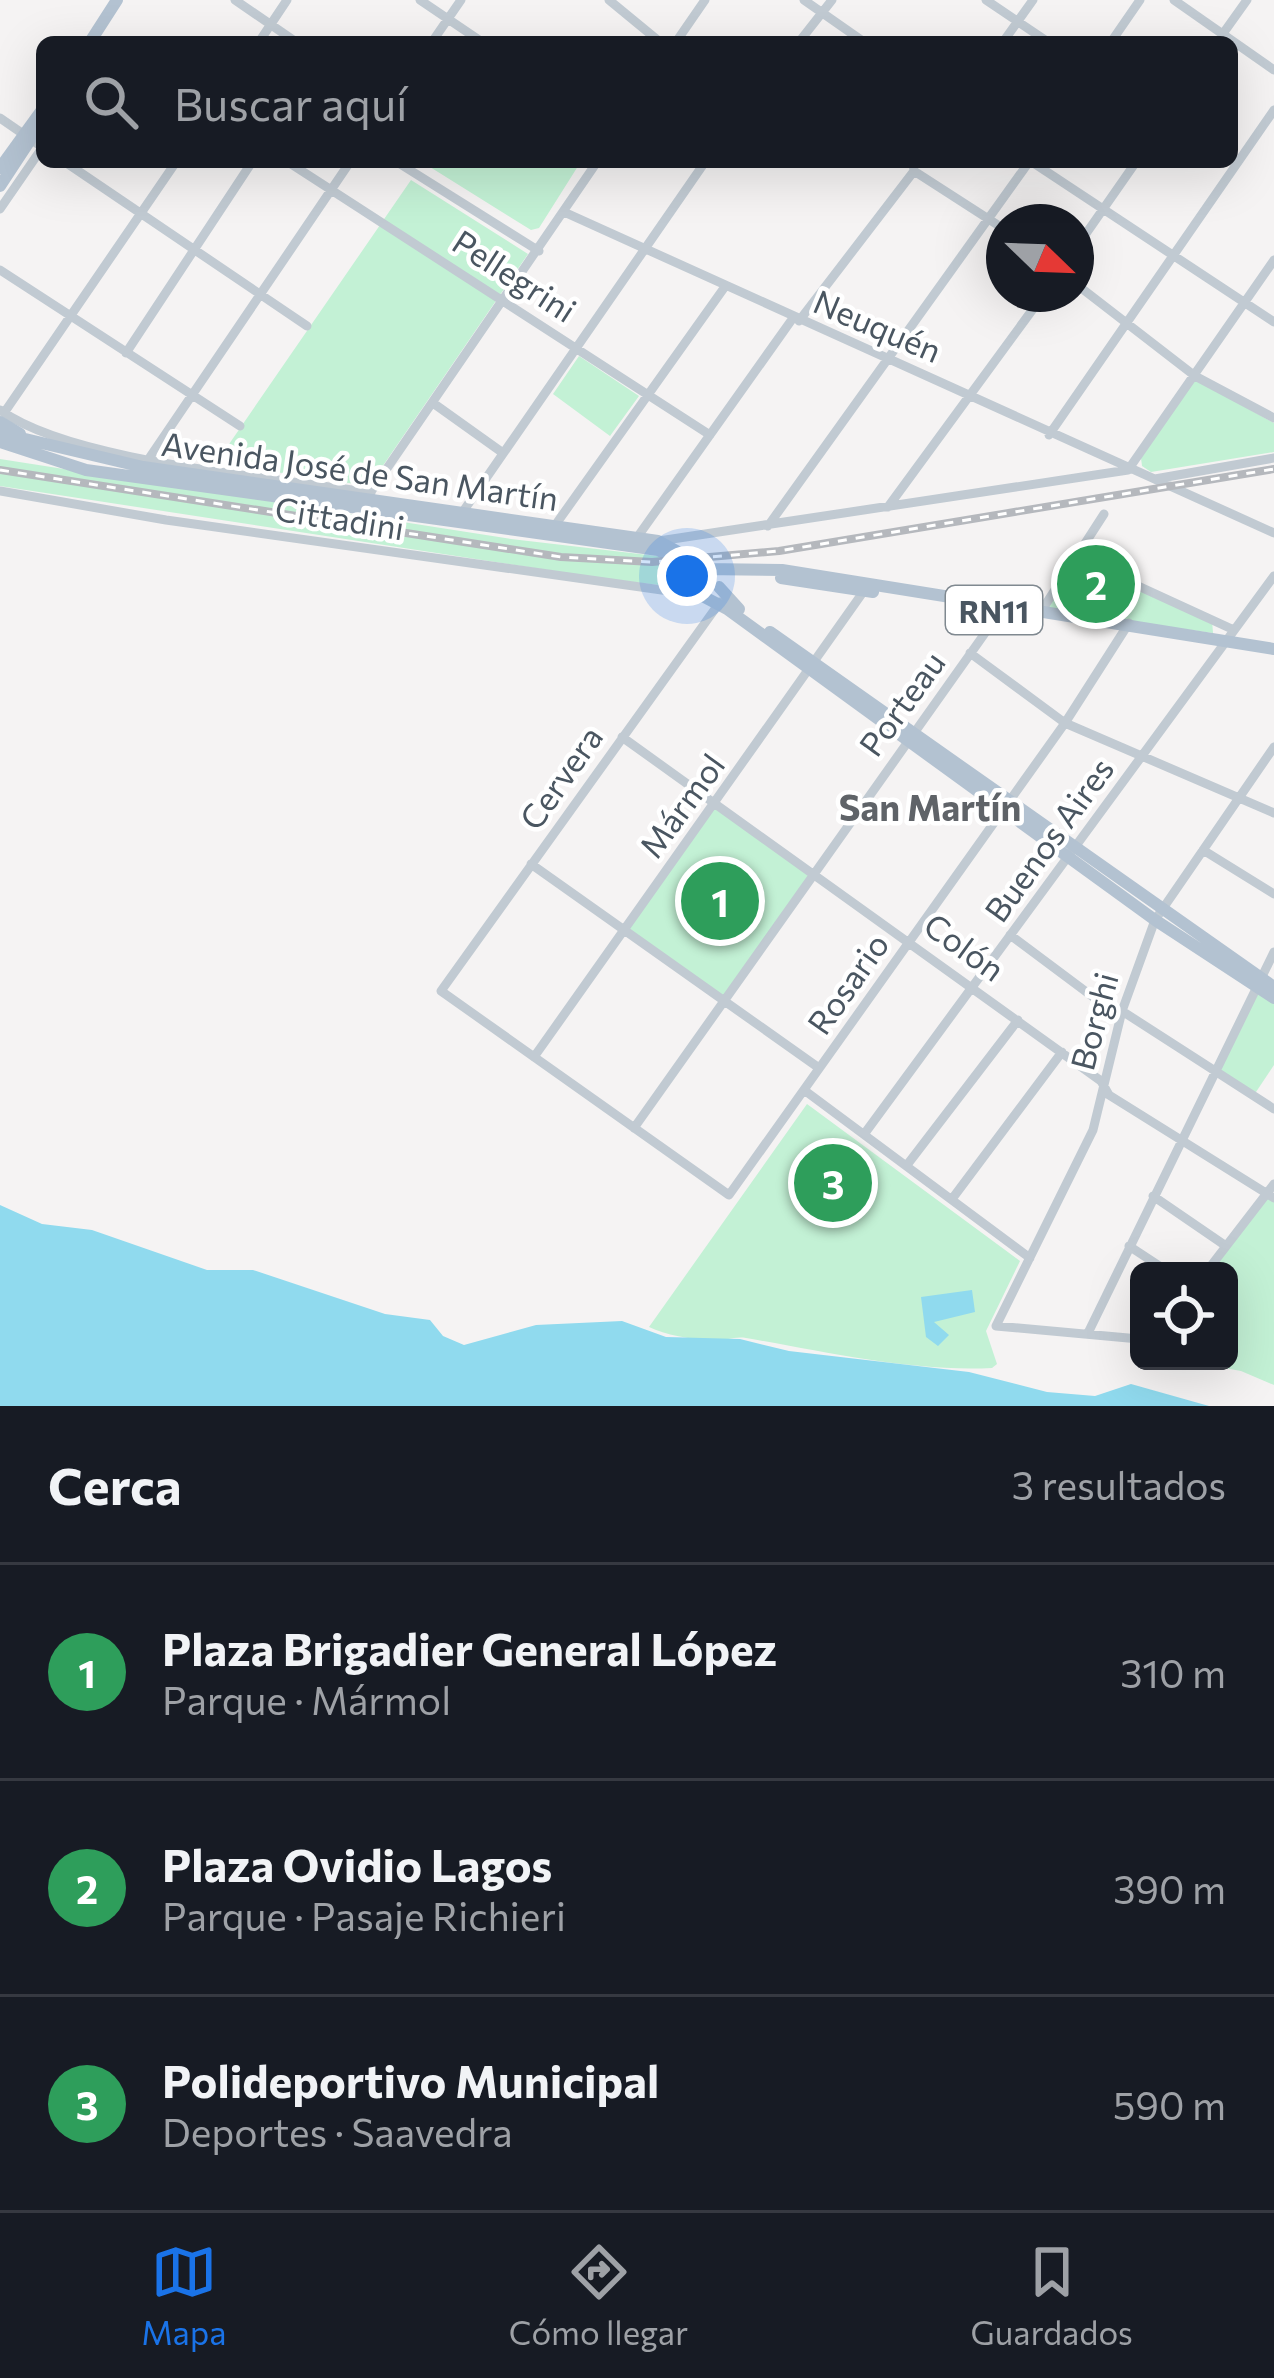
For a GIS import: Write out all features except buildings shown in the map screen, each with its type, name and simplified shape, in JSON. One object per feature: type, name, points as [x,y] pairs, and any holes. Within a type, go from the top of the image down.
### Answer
[{"type":"main road","points":[[94,36],[117,0]]},
{"type":"main road","points":[[0,168],[35,142]]},
{"type":"main road","points":[[0,186],[35,142]]},
{"type":"main road","points":[[1,415],[42,446]]},
{"type":"main road","name":"Avenida José de San Martín","points":[[0,433],[42,446],[367,497],[459,520],[556,524],[657,541],[710,569]]},
{"type":"main road","name":"Avenida José de San Martín","points":[[0,442],[86,470],[658,550],[686,566],[695,588],[721,593]]},
{"type":"main road","points":[[0,454],[86,470]]},
{"type":"main road","points":[[695,588],[710,569],[721,593],[812,669],[1274,998]]},
{"type":"main road","name":"RN11","points":[[710,569],[782,570],[867,587]]},
{"type":"main road","name":"RN11","points":[[721,593],[735,577],[782,578],[1228,638]]},
{"type":"main road","name":"RN11","points":[[1000,607],[1228,638],[1274,652]]},
{"type":"main road","points":[[1256,981],[1274,987]]},
{"type":"street","points":[[235,0],[287,36]]},
{"type":"street","points":[[263,36],[287,0]]},
{"type":"street","points":[[420,0],[473,36]]},
{"type":"street","points":[[436,36],[460,0]]},
{"type":"street","points":[[609,0],[652,36]]},
{"type":"street","points":[[680,36],[705,0]]},
{"type":"street","points":[[804,0],[857,36]]},
{"type":"street","points":[[804,36],[832,0]]},
{"type":"street","points":[[986,0],[1039,36]]},
{"type":"street","points":[[1008,36],[1033,0]]},
{"type":"street","points":[[1116,36],[1140,0]]},
{"type":"street","points":[[1174,0],[1217,36]]},
{"type":"street","points":[[1220,36],[1247,0]]},
{"type":"street","points":[[1238,49],[1274,70]]},
{"type":"street","points":[[1238,162],[1274,110]]},
{"type":"street","points":[[0,209],[35,142],[2,124]]},
{"type":"street","points":[[73,168],[307,326]]},
{"type":"street","points":[[172,168],[1,415],[60,441],[367,497],[593,168]]},
{"type":"street","points":[[126,353],[248,168]]},
{"type":"street","name":"Pellegrini","points":[[297,168],[710,435]]},
{"type":"street","points":[[150,457],[346,168]]},
{"type":"street","points":[[407,168],[539,251]]},
{"type":"street","points":[[459,520],[701,168]]},
{"type":"street","points":[[636,539],[912,168]]},
{"type":"street","points":[[917,168],[986,216]]},
{"type":"street","points":[[999,204],[1026,168]]},
{"type":"street","points":[[1040,168],[1274,322]]},
{"type":"street","points":[[1094,223],[1132,168]]},
{"type":"street","points":[[1048,436],[1234,168]]},
{"type":"street","name":"Neuquén","points":[[564,212],[970,395],[1048,436],[1274,533]]},
{"type":"street","points":[[769,526],[986,222]]},
{"type":"street","points":[[650,520],[657,541],[1128,470],[1274,260]]},
{"type":"street","points":[[0,270],[239,426]]},
{"type":"street","points":[[556,524],[724,288]]},
{"type":"street","points":[[1094,299],[1195,376],[1273,417]]},
{"type":"street","points":[[888,507],[1030,312]]},
{"type":"street","points":[[433,403],[503,453]]},
{"type":"street","points":[[1155,479],[1274,458]]},
{"type":"street","name":"Cittadini","points":[[0,491],[166,520],[672,592],[695,588]]},
{"type":"street","points":[[1042,610],[1104,514]]},
{"type":"street","points":[[687,554],[704,533]]},
{"type":"street","points":[[1075,557],[1212,620],[1228,638]]},
{"type":"street","name":"Buenos Aires","points":[[865,1133],[1274,576]]},
{"type":"street","name":"Mármol","points":[[534,1057],[867,587]]},
{"type":"street","name":"Cervera","points":[[534,1057],[441,992],[721,593]]},
{"type":"street","name":"Porteau","points":[[634,1128],[1000,607]]},
{"type":"street","points":[[1208,635],[1213,633],[1212,620]]},
{"type":"street","name":"Rosario","points":[[634,1128],[729,1195],[1129,627]]},
{"type":"street","points":[[970,653],[1065,723],[1274,813]]},
{"type":"street","name":"Colón","points":[[622,736],[974,985],[1104,1084],[1108,1095],[1270,1196]]},
{"type":"street","name":"Borghi","points":[[1088,1333],[996,1326],[1093,1130],[1121,1014],[1158,915],[1274,747]]},
{"type":"street","points":[[1203,850],[1274,894]]},
{"type":"street","points":[[531,864],[819,1068]]},
{"type":"street","points":[[1010,935],[1121,1014],[1274,1109]]},
{"type":"street","points":[[1130,1338],[1088,1333],[1213,1068],[1274,952]]},
{"type":"street","points":[[907,1166],[1018,1020]]},
{"type":"street","points":[[952,1199],[1062,1052]]},
{"type":"street","points":[[534,1057],[634,1128]]},
{"type":"street","points":[[804,1090],[1030,1258]]},
{"type":"street","points":[[1214,1262],[1270,1196],[1274,1184]]},
{"type":"street","points":[[1153,1196],[1226,1246]]},
{"type":"street","points":[[1129,1246],[1153,1262]]},
{"type":"green space","points":[[432,168],[577,168],[539,228],[531,230]]},
{"type":"green space","points":[[411,180],[528,254],[369,486],[216,463]]},
{"type":"green space","points":[[579,356],[639,396],[610,436],[553,394]]},
{"type":"green space","points":[[1195,379],[1274,423],[1274,452],[1151,472],[1142,466],[1141,458]]},
{"type":"green space","points":[[0,459],[511,539],[657,556],[679,565],[683,580],[675,587],[600,578],[0,486]]},
{"type":"green space","points":[[1075,557],[1212,620],[1213,633],[1042,610]]},
{"type":"green space","points":[[716,803],[814,872],[724,1002],[625,930]]},
{"type":"green space","points":[[1254,985],[1274,998],[1274,1065],[1254,1095],[1213,1068]]},
{"type":"green space","points":[[807,1104],[1020,1261],[986,1331],[997,1364],[992,1368],[900,1364],[746,1338],[695,1339],[649,1327]]},
{"type":"green space","points":[[1267,1194],[1274,1198],[1274,1385],[1236,1370],[1238,1262],[1214,1262]]},
{"type":"water","points":[[0,1205],[42,1224],[92,1230],[207,1270],[253,1270],[385,1314],[430,1320],[443,1336],[464,1345],[536,1325],[622,1321],[666,1337],[740,1339],[789,1351],[969,1372],[1047,1392],[1095,1396],[1131,1384],[1209,1406],[0,1406]]},
{"type":"water","points":[[972,1290],[975,1312],[934,1322],[949,1335],[938,1346],[926,1337],[921,1297]]},
{"type":"railway","points":[[0,470],[561,557],[652,562],[779,551],[1274,469]]},
{"type":"place","name":"Plaza Ovidio Lagos","points":[[1096,584]]},
{"type":"place","name":"Plaza Brigadier General López","points":[[720,901]]},
{"type":"place","name":"Polideportivo Municipal","points":[[833,1183]]},
{"type":"district","name":"San Martín","points":[[930,806]]}]
